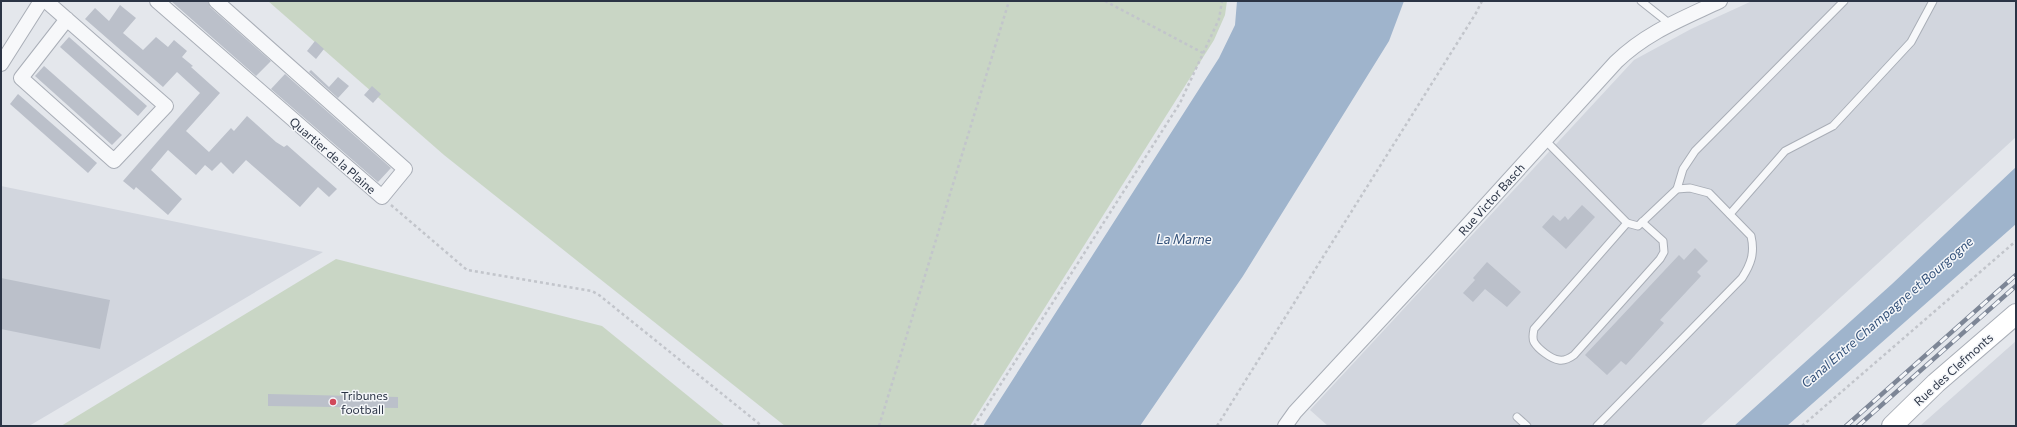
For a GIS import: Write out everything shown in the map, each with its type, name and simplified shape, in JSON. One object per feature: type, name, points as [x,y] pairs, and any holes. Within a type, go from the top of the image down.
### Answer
[{"type":"street","points":[[1,64],[41,1]]},
{"type":"street","points":[[46,1],[67,19],[166,106],[114,161],[21,78],[67,19]]},
{"type":"street","name":"Quartier de la Plaine","points":[[157,1],[382,197],[405,169],[216,1]]},
{"type":"street","name":"Rue Victor Basch","points":[[1285,426],[1295,412],[1616,62],[1645,38],[1670,24],[1720,1]]},
{"type":"street","name":"Rue des Clefmonts","points":[[1892,426],[1936,383],[2016,314]]},
{"type":"lane","points":[[1641,1],[1670,24]]},
{"type":"lane","points":[[1545,140],[1627,223],[1638,226],[1677,189],[1683,170],[1695,152],[1844,1]]},
{"type":"lane","points":[[1730,214],[1785,151],[1833,126],[1911,42],[1933,1]]},
{"type":"lane","points":[[1597,426],[1742,278],[1750,265],[1752,256],[1751,236],[1730,214],[1709,193],[1690,188],[1677,189]]},
{"type":"lane","points":[[1627,223],[1534,329],[1532,337],[1534,342],[1551,357],[1559,360],[1568,359],[1574,355],[1660,259],[1664,252],[1663,241],[1642,222]]},
{"type":"lane","points":[[1517,417],[1527,426]]},
{"type":"path","points":[[879,426],[1009,1]]},
{"type":"path","points":[[1105,1],[1203,53]]},
{"type":"path","points":[[974,426],[1180,103],[1219,19],[1222,1]]},
{"type":"path","points":[[1217,426],[1476,13],[1482,1]]},
{"type":"path","points":[[382,197],[467,270],[592,291],[599,295],[762,426]]},
{"type":"path","points":[[1802,426],[2016,241]]},
{"type":"shaded area","points":[[1752,1],[2016,1],[2016,137],[1700,426],[1328,426],[1310,410],[1634,60],[1691,29]]},
{"type":"shaded area","points":[[1,186],[323,252],[29,426],[1,426]]},
{"type":"shaded area","points":[[2016,341],[2016,426],[1920,426]]},
{"type":"green space","points":[[268,1],[1227,1],[1225,15],[1214,40],[970,426],[785,426],[444,155]]},
{"type":"green space","points":[[336,259],[602,326],[725,426],[61,426]]},
{"type":"water","name":"La Marne","points":[[1237,1],[1404,1],[1389,41],[1243,276],[1140,426],[983,426],[1219,58],[1235,25]]},
{"type":"water","name":"Canal Entre Champagne et Bourgogne","points":[[2016,167],[2016,224],[1787,426],[1734,426],[1892,284]]},
{"type":"building","points":[[171,1],[208,1],[210,7],[271,61],[256,76]]},
{"type":"building","points":[[120,5],[136,18],[123,33],[143,50],[156,37],[168,47],[174,40],[187,51],[182,57],[220,93],[186,131],[209,152],[231,128],[234,131],[247,116],[276,142],[284,147],[287,145],[337,189],[329,197],[318,187],[300,207],[246,160],[233,174],[221,162],[212,171],[205,165],[196,175],[168,150],[151,170],[182,199],[168,215],[136,187],[134,190],[123,181],[200,93],[177,72],[163,87],[85,19],[95,8],[109,21]]},
{"type":"building","points":[[69,37],[147,106],[138,116],[60,47]]},
{"type":"building","points":[[315,41],[324,49],[316,59],[307,51]]},
{"type":"building","points":[[44,66],[122,135],[112,145],[35,76]]},
{"type":"building","points":[[311,70],[329,87],[338,77],[349,86],[338,98],[309,72]]},
{"type":"building","points":[[285,74],[391,168],[378,182],[271,89]]},
{"type":"building","points":[[372,86],[381,94],[373,103],[364,95]]},
{"type":"building","points":[[18,94],[97,163],[88,173],[10,104]]},
{"type":"building","points":[[1582,205],[1595,217],[1566,249],[1542,227],[1553,215],[1560,221],[1565,216],[1568,220]]},
{"type":"building","points":[[1695,248],[1708,261],[1697,272],[1701,276],[1660,320],[1664,323],[1626,365],[1621,361],[1607,375],[1585,355],[1679,255],[1684,260]]},
{"type":"building","points":[[1487,262],[1521,292],[1507,307],[1485,289],[1473,302],[1463,293],[1475,280],[1473,278]]},
{"type":"building","points":[[1,278],[110,300],[100,349],[1,329]]},
{"type":"building","name":"Tribunes football","points":[[268,394],[398,397],[398,408],[268,406]]},
{"type":"railway","points":[[1846,426],[2016,275]]},
{"type":"railway","points":[[1858,426],[2016,286]]},
{"type":"place","name":"Tribunes football","points":[[333,402]]}]
